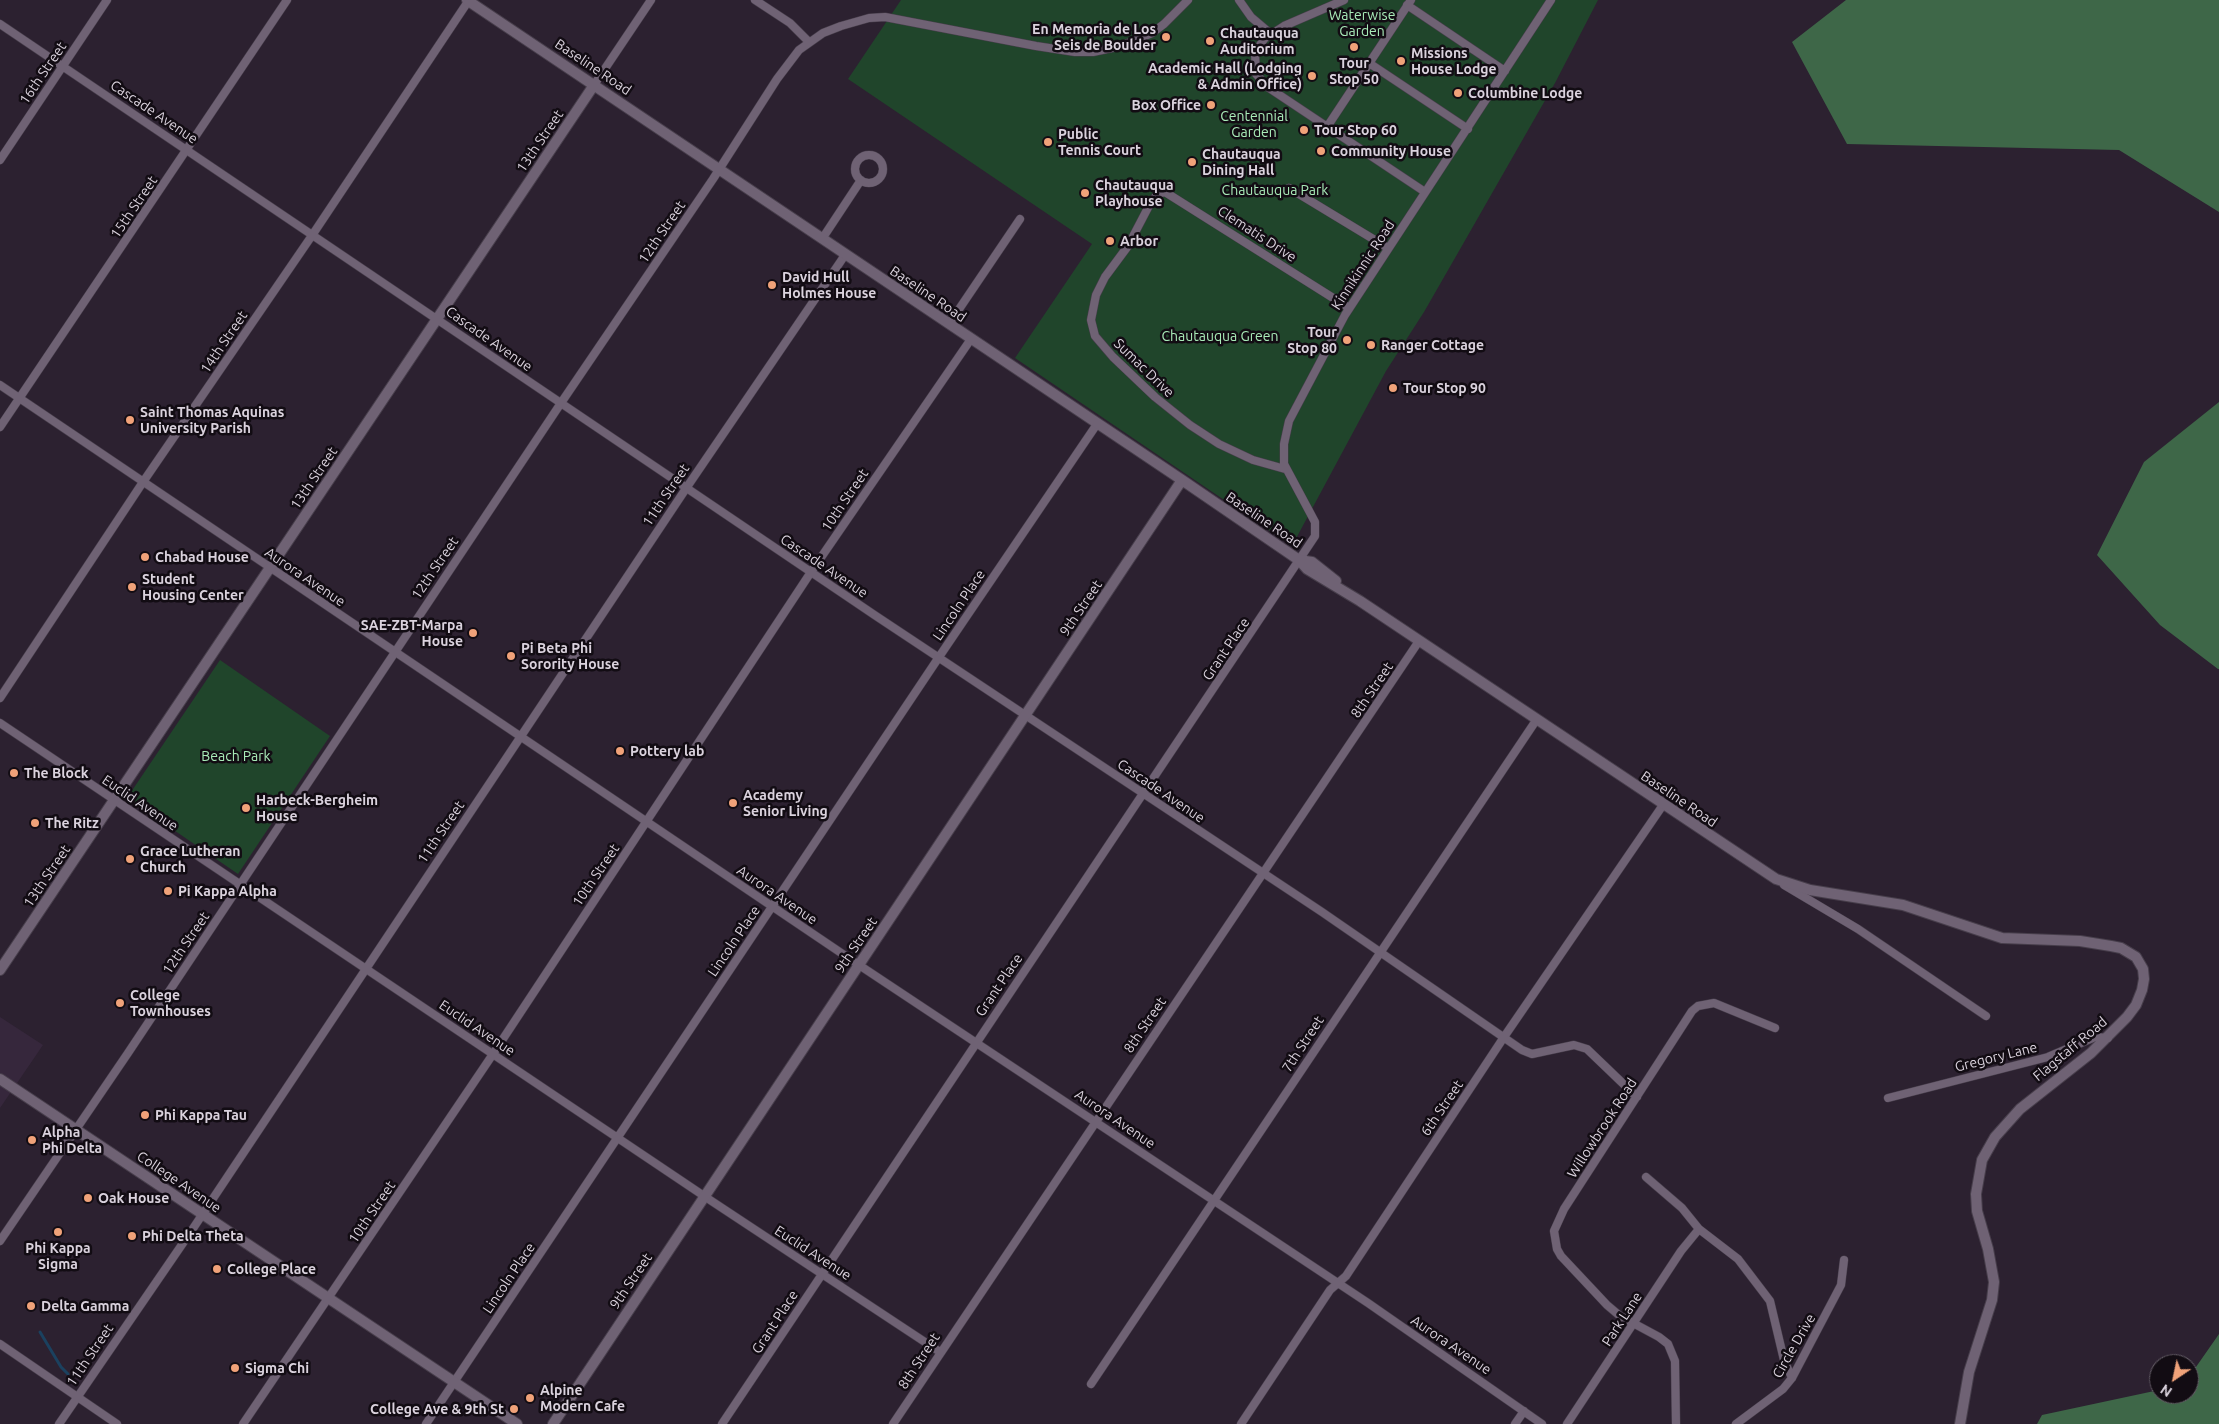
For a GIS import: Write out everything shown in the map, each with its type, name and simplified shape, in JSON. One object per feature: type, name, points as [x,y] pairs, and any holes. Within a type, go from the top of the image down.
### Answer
[{"type":"street","name":"16th Street","points":[[0,160],[107,0]]},
{"type":"street","name":"15th Street","points":[[0,427],[287,0]]},
{"type":"street","name":"Baseline Road","points":[[468,0],[1300,560],[1307,569],[1360,601],[1664,805],[1776,879],[1858,930],[1986,1016]]},
{"type":"street","name":"14th Street","points":[[0,698],[143,482],[313,234],[468,0]]},
{"type":"street","name":"13th Street","points":[[0,970],[651,0]]},
{"type":"street","points":[[755,0],[790,23],[809,42]]},
{"type":"street","name":"12th Street","points":[[0,1241],[719,169],[788,62],[809,42],[841,26],[874,18],[889,18],[1036,46],[1075,52],[1094,52],[1121,46],[1152,33],[1188,0]]},
{"type":"street","points":[[1239,0],[1251,16],[1270,34]]},
{"type":"street","points":[[1344,0],[1301,17],[1261,41],[1256,51],[1254,67],[1258,78],[1269,88],[1425,192]]},
{"type":"street","name":"Kinnikinnic Road","points":[[1300,560],[1316,535],[1316,526],[1310,510],[1286,469],[1283,453],[1289,421],[1325,349],[1350,308],[1551,0]]},
{"type":"street","points":[[1327,127],[1409,3],[1505,71]]},
{"type":"street","name":"Cascade Avenue","points":[[0,24],[438,318],[811,572],[1381,952],[1522,1050],[1532,1054],[1574,1045],[1587,1049],[1638,1097]]},
{"type":"street","points":[[1369,63],[1468,129]]},
{"type":"street","points":[[822,239],[861,180]]},
{"type":"street","points":[[1289,188],[1388,248]]},
{"type":"street","name":"Clematis Drive","points":[[1151,202],[1161,193],[1172,194],[1350,308]]},
{"type":"street","name":"Sumac Drive","points":[[1151,202],[1128,246],[1103,281],[1096,295],[1091,320],[1095,336],[1113,357],[1148,391],[1190,425],[1219,444],[1248,458],[1266,465],[1286,469]]},
{"type":"street","points":[[949,324],[1020,219]]},
{"type":"street","name":"11th Street","points":[[58,1424],[202,1215],[686,487],[845,255]]},
{"type":"street","name":"10th Street","points":[[243,1424],[493,1054],[811,572],[971,339]]},
{"type":"street","name":"Aurora Avenue","points":[[0,385],[646,822],[1490,1386],[1542,1424]]},
{"type":"street","name":"Lincoln Place","points":[[426,1424],[939,657],[1098,424]]},
{"type":"street","name":"9th Street","points":[[552,1424],[1182,480]]},
{"type":"street","name":"Grant Place","points":[[722,1424],[976,1041],[1300,560]]},
{"type":"street","name":"8th Street","points":[[893,1424],[1419,641]]},
{"type":"street","name":"7th Street","points":[[1091,1384],[1537,719]]},
{"type":"street","name":"Euclid Avenue","points":[[0,723],[239,885],[940,1352]]},
{"type":"street","name":"6th Street","points":[[1241,1424],[1328,1292],[1347,1274],[1504,1037],[1664,805]]},
{"type":"street","name":"Flagstaff Road","points":[[1776,879],[1810,890],[1903,905],[1930,912],[1979,932],[2002,938],[2080,941],[2121,948],[2136,958],[2143,969],[2144,980],[2136,1005],[2108,1038],[2020,1109],[1995,1137],[1982,1160],[1976,1194],[1977,1212],[1988,1249],[1994,1282],[1992,1300],[1970,1372],[1960,1424]]},
{"type":"street","name":"Willowbrook Road","points":[[1634,1324],[1607,1305],[1561,1256],[1554,1238],[1557,1222],[1692,1011],[1698,1006],[1714,1003],[1775,1028]]},
{"type":"street","name":"Gregory Lane","points":[[1888,1098],[2048,1057],[2095,1037],[2108,1038]]},
{"type":"street","name":"College Avenue","points":[[0,1079],[517,1424]]},
{"type":"street","points":[[1646,1177],[1682,1208],[1699,1229],[1738,1259],[1770,1301],[1784,1360],[1792,1378]]},
{"type":"street","name":"Park Lane","points":[[1567,1424],[1681,1251],[1699,1229]]},
{"type":"street","name":"Circle Drive","points":[[1736,1424],[1783,1389],[1792,1378],[1841,1284],[1844,1260]]},
{"type":"street","points":[[1634,1324],[1659,1336],[1668,1344],[1672,1352],[1675,1361],[1676,1424]]},
{"type":"street","points":[[0,1344],[117,1424]]},
{"type":"street","points":[[1515,1424],[1524,1412]]},
{"type":"shaded area","points":[[0,1017],[43,1045],[0,1108]]},
{"type":"green space","name":"Chautauqua Park","points":[[901,0],[1598,0],[1555,83],[1459,251],[1424,312],[1386,371],[1292,546],[1015,358],[1092,244],[848,79]]},
{"type":"green space","points":[[1846,0],[2219,0],[2219,212],[2119,150],[1847,144],[1792,42]]},
{"type":"green space","points":[[2219,402],[2218,669],[2160,625],[2097,555],[2144,462]]},
{"type":"green space","name":"Beach Park","points":[[220,660],[330,736],[238,874],[127,798]]},
{"type":"green space","points":[[2219,1334],[2219,1424],[2037,1424],[2042,1415],[2149,1392],[2149,1404],[2199,1404],[2199,1363]]},
{"type":"waterway","points":[[40,1332],[61,1367],[68,1374]]},
{"type":"place","name":"En Memoria de Los Seis de Boulder","points":[[1166,37]]},
{"type":"place","name":"Chautauqua Auditorium","points":[[1210,41]]},
{"type":"place","name":"Tour Stop 50","points":[[1354,47]]},
{"type":"place","name":"Missions House Lodge","points":[[1401,61]]},
{"type":"place","name":"Academic Hall (Lodging & Admin Office)","points":[[1312,76]]},
{"type":"place","name":"Columbine Lodge","points":[[1458,93]]},
{"type":"place","name":"Box Office","points":[[1211,105]]},
{"type":"place","name":"Tour Stop 60","points":[[1304,130]]},
{"type":"place","name":"Public Tennis Court","points":[[1048,142]]},
{"type":"place","name":"Community House","points":[[1321,151]]},
{"type":"place","name":"Chautauqua Dining Hall","points":[[1192,162]]},
{"type":"place","name":"Chautauqua Playhouse","points":[[1085,193]]},
{"type":"place","name":"Arbor","points":[[1110,241]]},
{"type":"place","name":"David Hull Holmes House","points":[[772,285]]},
{"type":"place","name":"Tour Stop 80","points":[[1347,340]]},
{"type":"place","name":"Ranger Cottage","points":[[1371,345]]},
{"type":"place","name":"Tour Stop 90","points":[[1393,388]]},
{"type":"place","name":"Saint Thomas Aquinas University Parish","points":[[130,420]]},
{"type":"place","name":"Chabad House","points":[[145,557]]},
{"type":"place","name":"Student Housing Center","points":[[132,587]]},
{"type":"place","name":"SAE-ZBT-Marpa House","points":[[473,633]]},
{"type":"place","name":"Pi Beta Phi Sorority House","points":[[511,656]]},
{"type":"place","name":"Pottery lab","points":[[620,751]]},
{"type":"place","name":"The Block","points":[[14,773]]},
{"type":"place","name":"Academy Senior Living","points":[[733,803]]},
{"type":"place","name":"Harbeck-Bergheim House","points":[[246,808]]},
{"type":"place","name":"The Ritz","points":[[35,823]]},
{"type":"place","name":"Grace Lutheran Church","points":[[130,859]]},
{"type":"place","name":"Pi Kappa Alpha","points":[[168,891]]},
{"type":"place","name":"College Townhouses","points":[[120,1003]]},
{"type":"place","name":"Phi Kappa Tau","points":[[145,1115]]},
{"type":"place","name":"Alpha Phi Delta","points":[[32,1140]]},
{"type":"place","name":"Oak House","points":[[88,1198]]},
{"type":"place","name":"Phi Kappa Sigma","points":[[58,1232]]},
{"type":"place","name":"Phi Delta Theta","points":[[132,1236]]},
{"type":"place","name":"College Place","points":[[217,1269]]},
{"type":"place","name":"Delta Gamma","points":[[31,1306]]},
{"type":"place","name":"Sigma Chi","points":[[235,1368]]},
{"type":"place","name":"Alpine Modern Cafe","points":[[530,1398]]},
{"type":"place","name":"College Ave & 9th St","points":[[514,1409]]},
{"type":"park label","name":"Waterwise Garden","points":[[1362,24]]},
{"type":"park label","name":"Centennial Garden","points":[[1254,124]]},
{"type":"park label","name":"Chautauqua Green","points":[[1220,336]]}]
